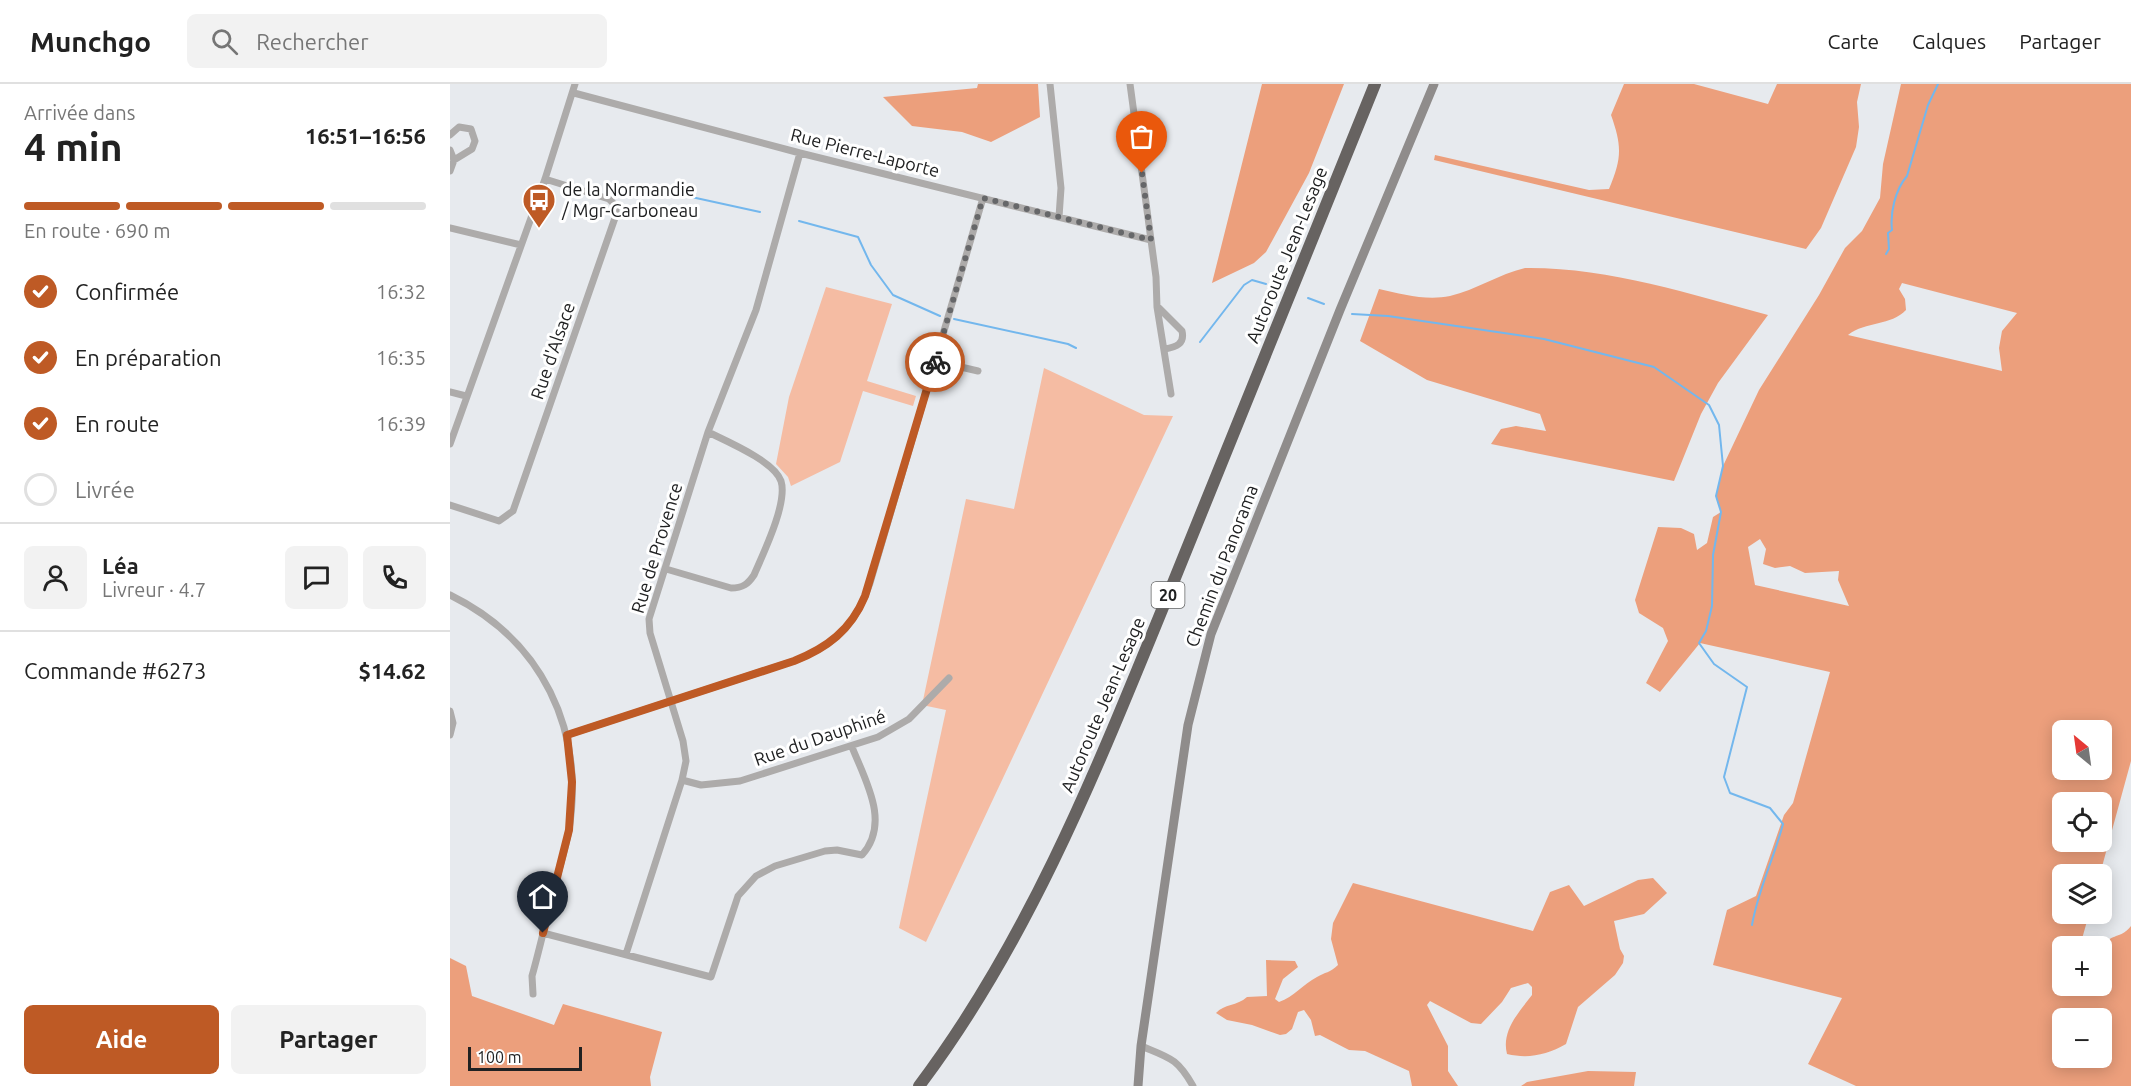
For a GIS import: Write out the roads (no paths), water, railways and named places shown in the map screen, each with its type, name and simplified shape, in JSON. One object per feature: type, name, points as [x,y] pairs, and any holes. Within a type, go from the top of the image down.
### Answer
[{"type":"highway","name":"Autoroute Jean-Lesage","points":[[919,1086],[974,1006],[1031,906],[1093,779],[1375,84]]},
{"type":"street","points":[[450,444],[545,179],[574,93],[574,84]]},
{"type":"street","points":[[1050,84],[1061,188],[1059,217]]},
{"type":"street","points":[[1130,84],[1151,240],[1157,307],[1171,394]]},
{"type":"street","name":"Chemin du Panorama","points":[[1138,1086],[1141,1046],[1188,725],[1211,634],[1340,310],[1434,84]]},
{"type":"street","name":"Rue Pierre-Laporte","points":[[574,93],[800,153],[1151,240]]},
{"type":"street","points":[[450,135],[459,126],[471,129],[475,135],[472,149],[454,160],[450,171]]},
{"type":"street","points":[[450,150],[454,160]]},
{"type":"street","name":"Rue de Provence","points":[[626,954],[682,780],[686,761],[683,741],[650,633],[649,619],[708,432],[756,310],[800,153]]},
{"type":"street","name":"Rue d'Alsace","points":[[450,505],[499,521],[513,511],[616,215],[616,206],[609,199],[545,179]]},
{"type":"street","points":[[567,735],[806,656],[827,645],[849,626],[870,583],[983,198]]},
{"type":"street","points":[[450,228],[520,245]]},
{"type":"street","points":[[1157,307],[1182,331],[1183,336],[1177,347],[1165,349]]},
{"type":"street","points":[[935,361],[978,371]]},
{"type":"street","points":[[450,392],[466,396]]},
{"type":"street","points":[[666,569],[724,586],[741,588],[749,583],[754,574],[777,513],[782,490],[781,481],[774,471],[708,432]]},
{"type":"street","points":[[450,595],[496,623],[522,649],[547,681],[567,735],[572,782],[569,830],[532,976],[533,993]]},
{"type":"street","name":"Rue du Dauphiné","points":[[682,780],[701,785],[740,781],[852,747],[895,729],[949,678]]},
{"type":"street","points":[[450,711],[453,723],[450,735]]},
{"type":"street","points":[[543,933],[711,977],[738,896],[756,876],[775,866],[825,851],[837,850],[862,855],[872,843],[876,822],[875,805],[852,747]]},
{"type":"street","points":[[1141,1046],[1172,1058],[1181,1066],[1193,1086]]},
{"type":"waterway","points":[[1886,254],[1889,249],[1888,233],[1892,230],[1894,202],[1907,176],[1928,105],[1938,84]]},
{"type":"waterway","points":[[664,191],[760,212]]},
{"type":"waterway","points":[[799,221],[858,237],[871,265],[893,295],[940,316]]},
{"type":"waterway","points":[[1200,342],[1244,285],[1252,280],[1266,284]]},
{"type":"waterway","points":[[1308,298],[1324,304]]},
{"type":"waterway","points":[[1352,314],[1388,316],[1544,339],[1654,367],[1709,405],[1719,425],[1723,466],[1716,496],[1721,512],[1713,555],[1712,606],[1706,631],[1699,643],[1714,664],[1747,687],[1724,777],[1730,793],[1770,808],[1783,824],[1758,899],[1752,925]]},
{"type":"waterway","points":[[954,319],[1068,344],[1076,348]]},
{"type":"place","name":"de la Normandie / Mgr-Carboneau","points":[[539,229]]}]
